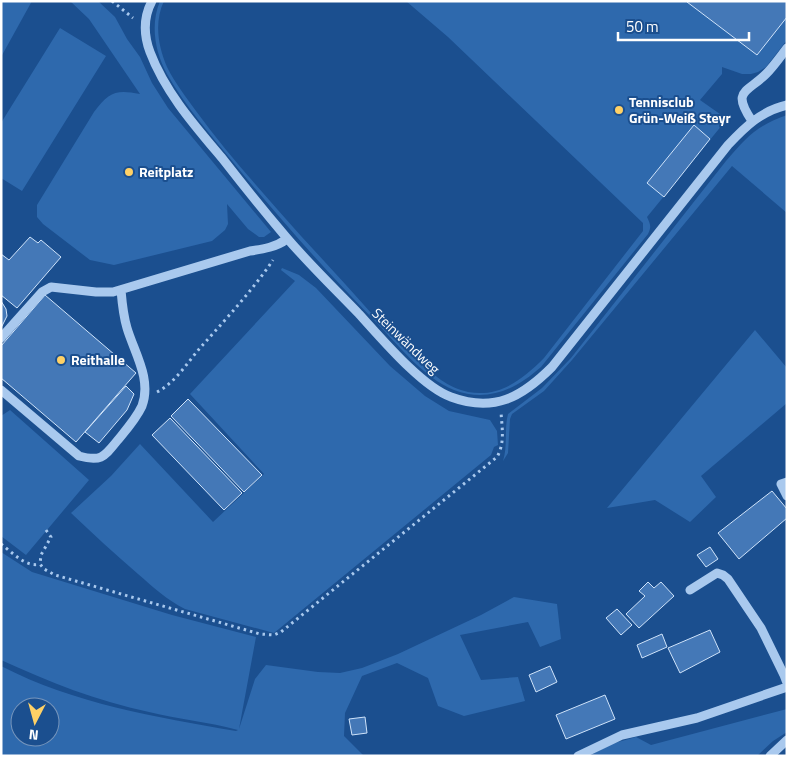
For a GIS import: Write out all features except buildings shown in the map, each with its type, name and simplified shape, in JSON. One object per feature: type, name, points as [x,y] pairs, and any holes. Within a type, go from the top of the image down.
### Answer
[{"type":"street","name":"Steinwändweg","points":[[152,1],[146,21],[145,36],[150,54],[167,88],[284,241],[428,384],[449,396],[462,400],[488,403],[514,397],[527,389],[552,367],[728,146],[752,121],[787,105]]},
{"type":"street","points":[[752,121],[742,106],[743,96],[749,86],[765,75],[787,48]]},
{"type":"street","points":[[1,338],[42,292],[51,287],[113,292],[250,251],[270,248],[284,241]]},
{"type":"street","points":[[1,390],[79,456],[95,460],[107,454],[133,421],[142,405],[144,392],[143,374],[127,328],[121,290]]},
{"type":"street","points":[[784,483],[787,496]]},
{"type":"street","points":[[578,756],[622,734],[697,718],[787,685],[761,628],[728,579],[723,575],[717,574],[690,590]]},
{"type":"street","points":[[770,756],[787,740]]},
{"type":"path","points":[[112,1],[133,18],[146,21]]},
{"type":"path","points":[[144,392],[157,392],[173,379],[266,271],[284,241]]},
{"type":"path","points":[[46,530],[51,537],[41,555],[40,564],[44,569],[77,581],[260,634],[274,635],[281,632],[497,457],[501,450],[502,442],[500,401]]},
{"type":"path","points":[[1,544],[25,562],[32,565],[40,564]]},
{"type":"shaded area","points":[[1,1],[32,1],[1,57]]},
{"type":"shaded area","name":"Reitplatz","points":[[70,1],[98,1],[115,17],[168,108],[271,232],[264,237],[259,237],[248,229],[227,204],[228,224],[225,230],[212,241],[114,265],[90,260],[43,224],[37,217],[37,205],[94,112],[109,96],[119,92],[140,94],[89,19]]},
{"type":"shaded area","name":"Tennisclub Grün-Weiß Steyr","points":[[160,1],[164,1],[159,17],[159,42],[173,79],[208,127],[247,175],[372,314],[431,373],[457,389],[480,393],[490,392],[510,385],[528,373],[544,358],[643,231],[643,223],[448,37],[406,1],[787,1],[787,40],[766,67],[758,72],[742,74],[722,67],[722,74],[700,100],[727,119],[647,217],[650,223],[648,234],[541,367],[522,382],[501,392],[478,395],[466,394],[443,385],[412,360],[302,243],[190,109],[174,86],[159,57],[155,38],[155,19]]},
{"type":"shaded area","points":[[60,28],[106,56],[22,191],[1,178],[1,123]]},
{"type":"shaded area","points":[[787,115],[787,213],[732,166],[572,360],[544,391],[512,414],[508,453],[503,461],[508,414],[542,388],[571,358],[740,145],[767,123]]},
{"type":"shaded area","points":[[282,268],[299,275],[316,288],[390,366],[425,396],[449,411],[490,420],[497,431],[498,445],[494,447],[491,455],[274,633],[185,609],[178,605],[149,584],[71,513],[111,476],[140,444],[213,522],[264,474],[190,394],[295,281],[281,270]]},
{"type":"shaded area","points":[[755,330],[787,368],[787,403],[701,476],[716,497],[690,522],[655,500],[607,508]]},
{"type":"shaded area","points":[[10,410],[89,480],[26,555],[1,536],[1,416]]},
{"type":"shaded area","points":[[1,552],[32,572],[172,615],[256,637],[239,729],[255,679],[266,665],[340,673],[362,668],[398,654],[481,615],[514,597],[557,604],[561,639],[540,647],[528,622],[460,635],[481,680],[518,677],[525,701],[464,716],[438,706],[428,678],[397,663],[362,676],[345,713],[344,736],[364,756],[1,756],[1,666],[58,690],[116,708],[238,730],[130,708],[92,697],[1,660]]},
{"type":"shaded area","points":[[787,709],[787,732],[773,741],[757,756],[589,756],[611,744],[636,737],[651,745]]},
{"type":"place","name":"Tennisclub Grün-Weiß Steyr","points":[[619,110]]},
{"type":"place","name":"Reitplatz","points":[[129,172]]},
{"type":"place","name":"Reithalle","points":[[61,360]]}]
